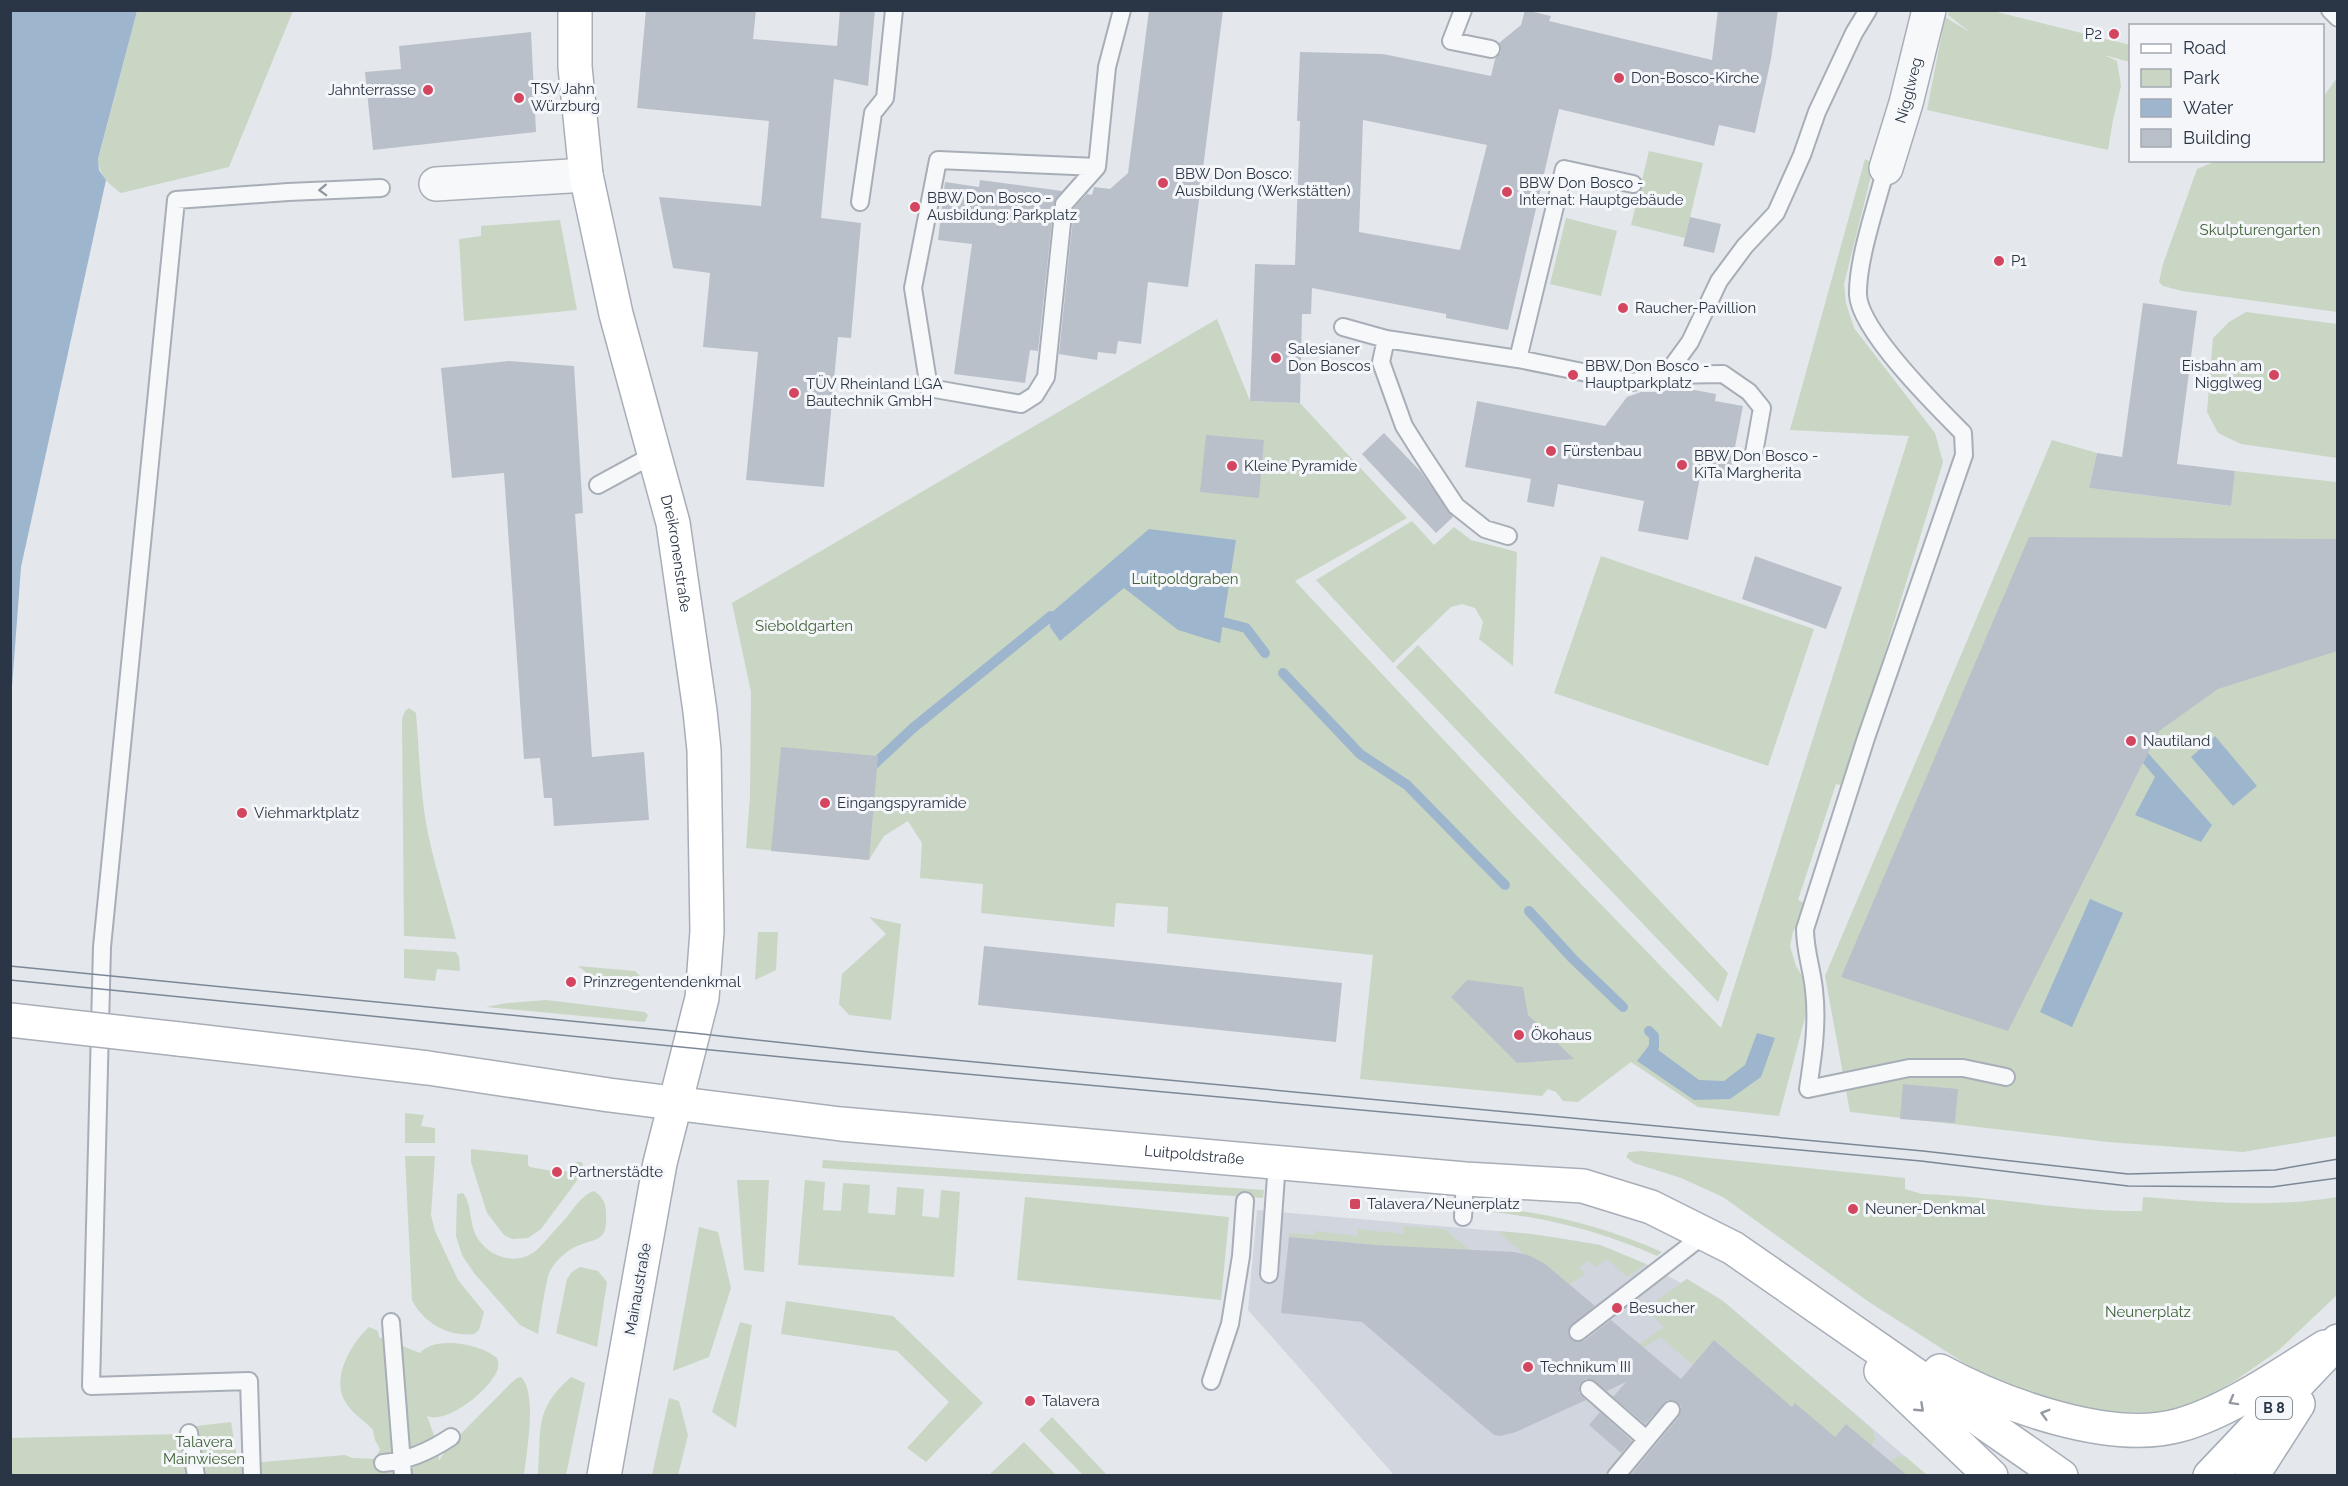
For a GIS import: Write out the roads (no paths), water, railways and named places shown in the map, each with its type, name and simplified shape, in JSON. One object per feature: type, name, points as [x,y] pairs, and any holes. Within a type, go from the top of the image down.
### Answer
[{"type":"main road","name":"Dreikronenstraße","points":[[575,10],[575,67],[586,175],[616,314],[673,523],[704,750],[707,931],[702,998],[675,1102]]},
{"type":"main road","name":"B 8","points":[[10,1020],[428,1068],[592,1093],[675,1102]]},
{"type":"main road","name":"Luitpoldstraße","points":[[675,1102],[841,1124],[1465,1179],[1582,1186],[1651,1207],[1706,1234]]},
{"type":"main road","name":"Mainaustraße","points":[[604,1476],[660,1163],[675,1102]]},
{"type":"main road","name":"B 8","points":[[1706,1234],[1733,1248],[2061,1476]]},
{"type":"main road","name":"B 8","points":[[1801,1296],[1975,1390],[2016,1406],[2057,1418],[2126,1430],[2146,1430],[2180,1425],[2212,1413],[2337,1341]]},
{"type":"main road","name":"B 8","points":[[1801,1296],[1991,1476]]},
{"type":"main road","name":"B 8","points":[[2210,1476],[2337,1341]]},
{"type":"main road","name":"B 8","points":[[2252,1476],[2337,1341]]},
{"type":"street","name":"Nigglweg","points":[[1886,168],[1906,103],[1929,10]]},
{"type":"street","points":[[436,184],[586,175]]},
{"type":"lane","points":[[860,202],[873,113],[885,99],[894,10]]},
{"type":"lane","points":[[1096,167],[938,160],[913,288],[929,387],[1021,404],[1035,395],[1046,377],[1065,204],[1096,167],[1107,67],[1122,10]]},
{"type":"lane","points":[[1463,10],[1452,41],[1491,49]]},
{"type":"lane","points":[[1666,375],[1690,342],[1719,281],[1744,246],[1776,213],[1802,155],[1817,112],[1854,33],[1868,10]]},
{"type":"lane","points":[[2330,10],[2337,18]]},
{"type":"lane","points":[[1886,168],[1863,262],[1858,297],[1868,321],[1880,339],[1924,394],[1963,434],[1964,455],[1866,738],[1805,929],[1805,949],[1814,990],[1815,1042],[1808,1089],[1909,1068],[1963,1068],[2006,1077]]},
{"type":"lane","points":[[1518,359],[1564,170],[1634,184]]},
{"type":"lane","points":[[252,1476],[249,1381],[91,1386],[103,936],[176,200],[381,188]]},
{"type":"lane","points":[[1343,327],[1386,339],[1518,359],[1632,382],[1666,375],[1723,374],[1749,392],[1762,408],[1754,453]]},
{"type":"lane","points":[[1386,339],[1381,362],[1404,426],[1420,453],[1456,506],[1485,529],[1508,536]]},
{"type":"lane","points":[[598,485],[654,454]]},
{"type":"lane","points":[[1269,1274],[1277,1162]]},
{"type":"lane","points":[[1463,1216],[1465,1179]]},
{"type":"lane","points":[[1211,1381],[1230,1324],[1241,1256],[1245,1201]]},
{"type":"lane","points":[[1578,1332],[1706,1234]]},
{"type":"lane","points":[[391,1322],[403,1468]]},
{"type":"lane","points":[[1589,1389],[1647,1439]]},
{"type":"lane","points":[[1616,1476],[1671,1410]]},
{"type":"lane","points":[[189,1433],[196,1476]]},
{"type":"lane","points":[[383,1463],[403,1468],[451,1437]]},
{"type":"water","points":[[11,10],[137,11],[98,159],[99,170],[106,180],[21,567],[11,700]]},
{"type":"water","points":[[1149,529],[1236,540],[1220,643],[1178,630],[1124,588],[1060,641],[1050,627],[1051,613]]},
{"type":"water","points":[[2215,736],[2257,786],[2233,806],[2191,757]]},
{"type":"water","points":[[2148,753],[2212,825],[2201,842],[2135,815],[2155,777],[2143,763]]},
{"type":"water","points":[[2090,899],[2123,913],[2072,1027],[2040,1012]]},
{"type":"water","points":[[1757,1033],[1775,1038],[1761,1077],[1730,1099],[1694,1100],[1637,1061],[1650,1044],[1699,1080],[1724,1081],[1745,1065]]},
{"type":"waterway","points":[[868,770],[913,728],[1051,616]]},
{"type":"waterway","points":[[1223,622],[1246,628],[1265,653]]},
{"type":"waterway","points":[[1283,673],[1360,754],[1407,785],[1505,885]]},
{"type":"waterway","points":[[1529,911],[1573,959],[1623,1007]]},
{"type":"waterway","points":[[1649,1031],[1654,1036],[1654,1047]]},
{"type":"tram line","points":[[10,966],[869,1052],[1923,1151],[2128,1174],[2275,1170],[2338,1159]]},
{"type":"tram line","points":[[10,980],[802,1059],[1921,1161],[2128,1186],[2272,1187],[2338,1178]]},
{"type":"place","name":"P2","points":[[2114,34]]},
{"type":"place","name":"Don-Bosco-Kirche","points":[[1619,78]]},
{"type":"place","name":"Jahnterrasse","points":[[428,90]]},
{"type":"place","name":"TSV Jahn Würzburg","points":[[519,98]]},
{"type":"place","name":"BBW Don Bosco: Ausbildung (Werkstätten)","points":[[1163,183]]},
{"type":"place","name":"BBW Don Bosco - Internat: Hauptgebäude","points":[[1507,192]]},
{"type":"place","name":"BBW Don Bosco - Ausbildung: Parkplatz","points":[[915,207]]},
{"type":"place","name":"P1","points":[[1999,261]]},
{"type":"place","name":"Raucher-Pavillion","points":[[1623,308]]},
{"type":"place","name":"Salesianer Don Boscos","points":[[1276,358]]},
{"type":"place","name":"BBW Don Bosco - Hauptparkplatz","points":[[1573,375]]},
{"type":"place","name":"Eisbahn am Nigglweg","points":[[2274,375]]},
{"type":"place","name":"TÜV Rheinland LGA Bautechnik GmbH","points":[[794,393]]},
{"type":"place","name":"Fürstenbau","points":[[1551,451]]},
{"type":"place","name":"BBW Don Bosco - KiTa Margherita","points":[[1682,465]]},
{"type":"place","name":"Kleine Pyramide","points":[[1232,466]]},
{"type":"place","name":"Nautiland","points":[[2131,741]]},
{"type":"place","name":"Eingangspyramide","points":[[825,803]]},
{"type":"place","name":"Viehmarktplatz","points":[[242,813]]},
{"type":"place","name":"Prinzregentendenkmal","points":[[571,982]]},
{"type":"place","name":"Ökohaus","points":[[1519,1035]]},
{"type":"place","name":"Partnerstädte","points":[[557,1172]]},
{"type":"place","name":"Talavera/Neunerplatz","points":[[1355,1204]]},
{"type":"place","name":"Neuner-Denkmal","points":[[1853,1209]]},
{"type":"place","name":"Besucher","points":[[1617,1308]]},
{"type":"place","name":"Technikum III","points":[[1528,1367]]},
{"type":"place","name":"Talavera","points":[[1030,1401]]},
{"type":"park label","name":"Skulpturengarten","points":[[2260,230]]},
{"type":"park label","name":"Luitpoldgraben","points":[[1185,579]]},
{"type":"park label","name":"Sieboldgarten","points":[[804,626]]},
{"type":"park label","name":"Neunerplatz","points":[[2148,1312]]},
{"type":"park label","name":"Talavera Mainwiesen","points":[[204,1450]]}]
